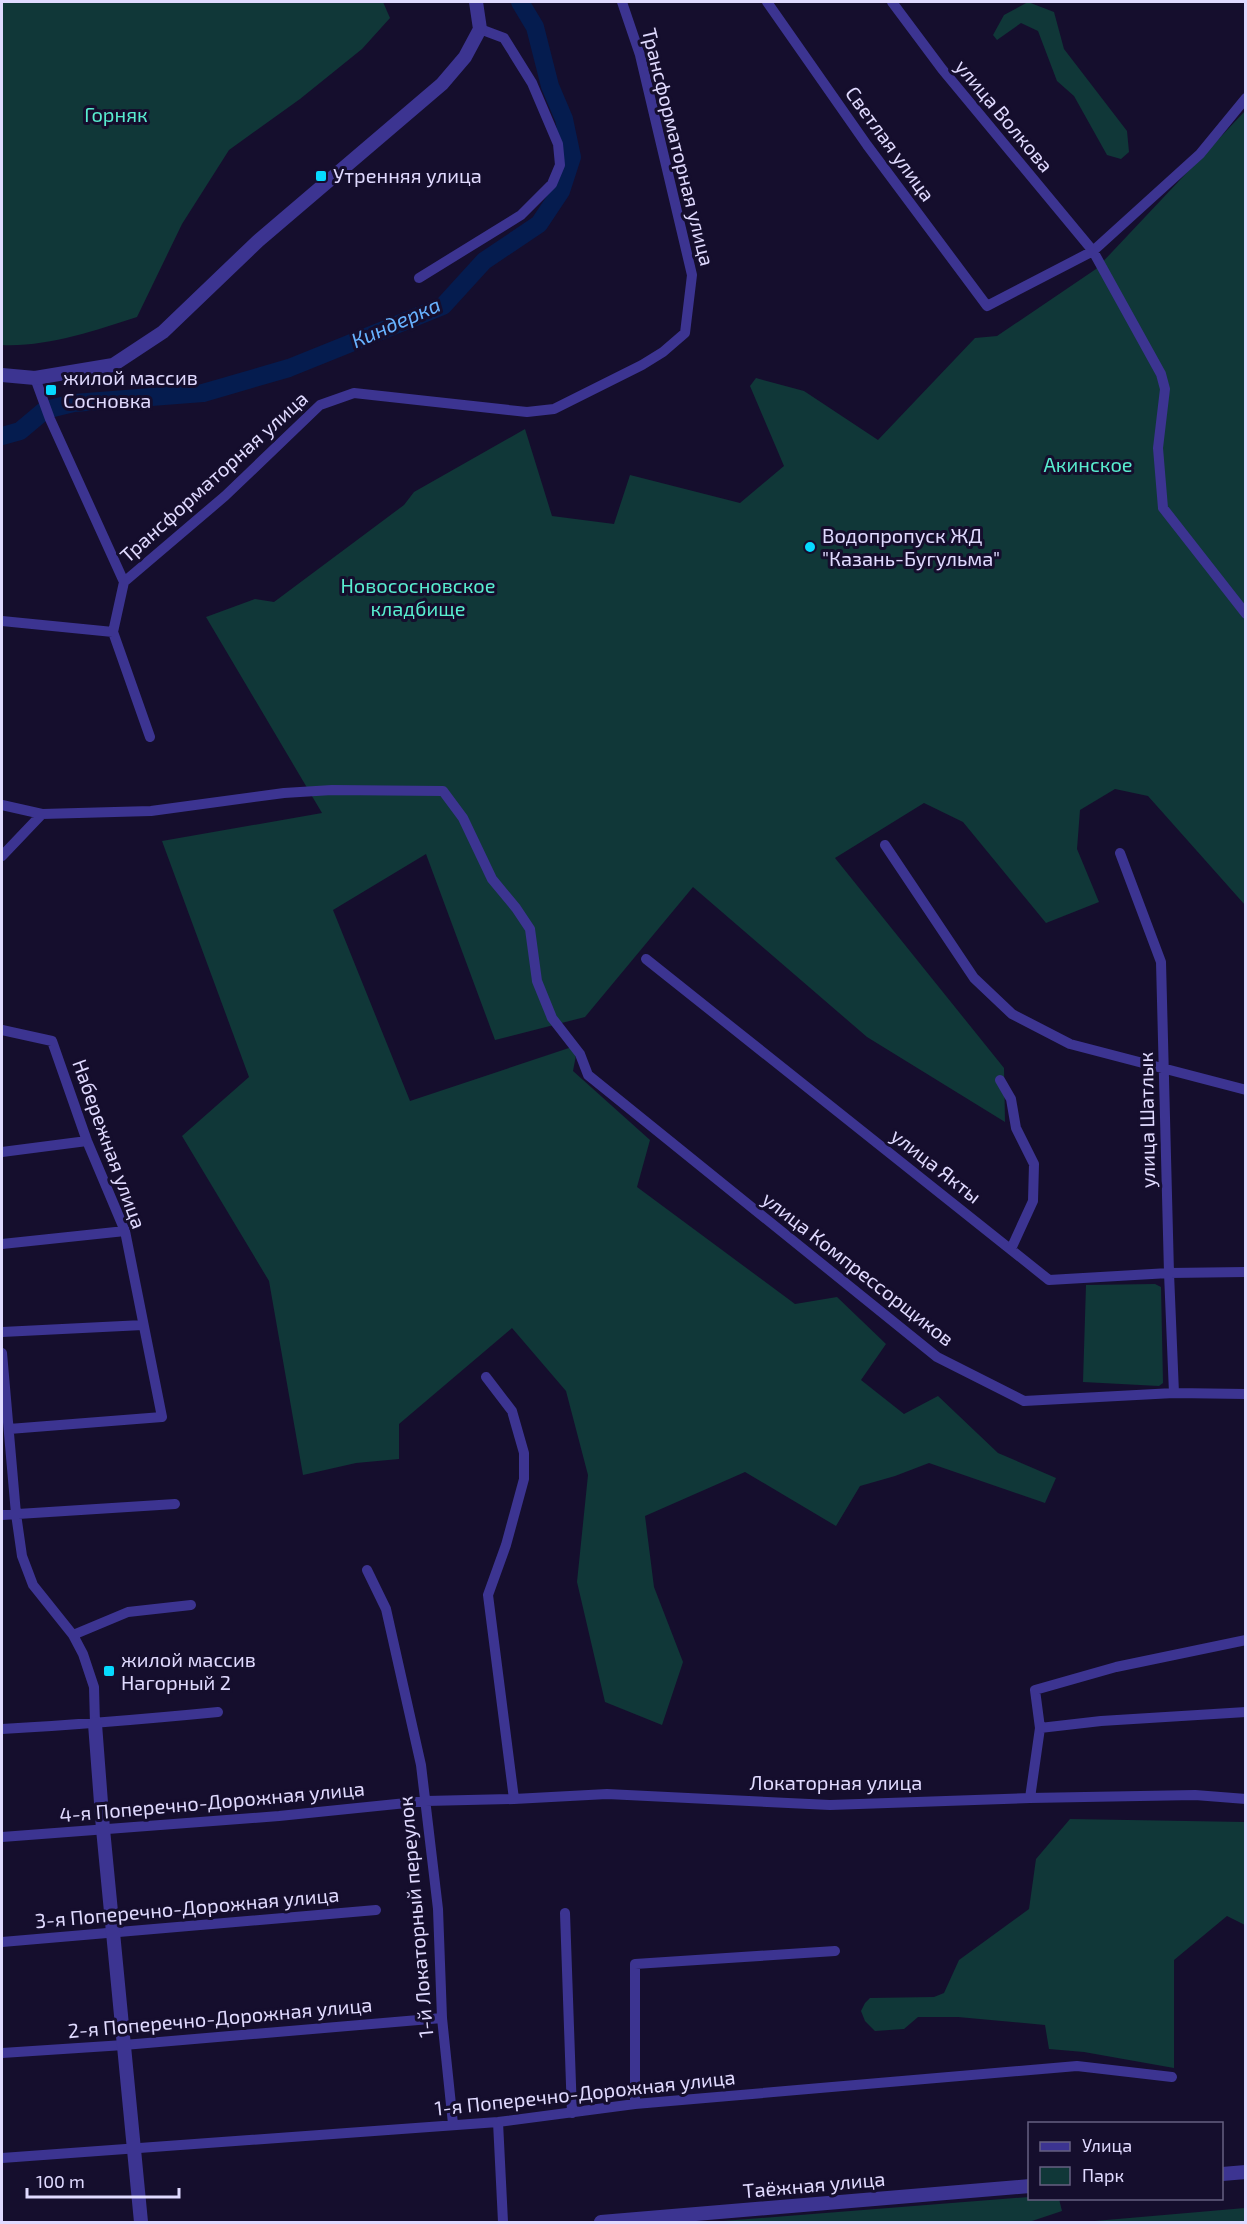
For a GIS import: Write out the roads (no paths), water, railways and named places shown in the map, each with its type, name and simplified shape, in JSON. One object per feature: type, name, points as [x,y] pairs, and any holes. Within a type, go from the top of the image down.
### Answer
[{"type":"street","points":[[2,375],[35,378],[113,365],[163,332],[258,241],[442,84],[465,57],[480,29],[476,2]]},
{"type":"street","name":"Трансформаторная улица","points":[[124,582],[225,496],[320,405],[354,393],[527,412],[554,409],[642,365],[663,352],[685,333],[692,275],[640,55],[622,2]]},
{"type":"street","name":"Светлая улица","points":[[767,2],[867,144],[987,306],[1093,251]]},
{"type":"street","name":"улица Волкова","points":[[892,2],[942,69],[1093,251],[1161,374],[1165,389],[1158,448],[1163,508],[1245,614]]},
{"type":"street","points":[[419,278],[521,214],[552,184],[560,165],[558,144],[532,83],[504,38],[480,29]]},
{"type":"street","points":[[1093,251],[1200,154],[1245,98]]},
{"type":"street","points":[[35,378],[50,419],[124,582],[113,632],[150,737]]},
{"type":"street","points":[[2,621],[113,632]]},
{"type":"street","name":"улица Компрессорщиков","points":[[42,814],[151,811],[332,790],[443,791],[463,818],[492,879],[530,929],[537,981],[552,1018],[580,1054],[588,1075],[937,1357],[1024,1401],[1174,1393],[1245,1394]]},
{"type":"street","points":[[2,805],[42,814]]},
{"type":"street","points":[[2,856],[42,814]]},
{"type":"street","points":[[885,845],[974,978],[1012,1014],[1070,1044],[1245,1090]]},
{"type":"street","name":"улица Шатлык","points":[[1120,854],[1161,962],[1174,1393]]},
{"type":"street","name":"улица Якты","points":[[646,959],[1049,1280],[1169,1272],[1245,1272]]},
{"type":"street","name":"Набережная улица","points":[[2,1030],[52,1041],[87,1141],[125,1231],[162,1417],[9,1429]]},
{"type":"street","points":[[1000,1080],[1011,1099],[1016,1128],[1034,1164],[1033,1201],[1011,1249]]},
{"type":"street","points":[[2,1152],[87,1141]]},
{"type":"street","points":[[2,1244],[125,1231]]},
{"type":"street","points":[[2,1332],[143,1325]]},
{"type":"street","points":[[2,1353],[16,1514],[22,1556],[33,1585],[73,1635],[83,1654],[94,1687],[103,1829],[141,2223]]},
{"type":"street","points":[[486,1377],[512,1411],[524,1453],[525,1479],[506,1545],[488,1595],[514,1799]]},
{"type":"street","points":[[2,1515],[175,1504]]},
{"type":"street","name":"1-й Локаторный переулок","points":[[366,1570],[386,1609],[421,1765],[438,1909],[442,2018],[453,2124]]},
{"type":"street","points":[[73,1635],[128,1612],[191,1605]]},
{"type":"street","points":[[1030,1798],[1040,1728],[1035,1690],[1116,1667],[1245,1640]]},
{"type":"street","points":[[2,1729],[95,1724],[218,1712]]},
{"type":"street","points":[[1040,1728],[1101,1721],[1245,1712]]},
{"type":"street","name":"Локаторная улица","points":[[426,1801],[607,1794],[830,1805],[1195,1795],[1245,1799]]},
{"type":"street","name":"4-я Поперечно-Дорожная улица","points":[[2,1837],[279,1816],[426,1801]]},
{"type":"street","name":"3-я Поперечно-Дорожная улица","points":[[2,1942],[376,1910]]},
{"type":"street","points":[[565,1913],[572,2113]]},
{"type":"street","points":[[635,2104],[635,1964],[835,1951]]},
{"type":"street","name":"2-я Поперечно-Дорожная улица","points":[[2,2053],[442,2018]]},
{"type":"street","name":"1-я Поперечно-Дорожная улица","points":[[2,2158],[498,2122],[635,2104],[1077,2066],[1172,2077]]},
{"type":"street","points":[[498,2122],[503,2223]]},
{"type":"street","points":[[1223,2174],[1245,2172]]},
{"type":"street","name":"Таёжная улица","points":[[601,2223],[1028,2186]]},
{"type":"waterway","name":"Киндерка","points":[[2,436],[20,431],[45,410],[74,403],[203,393],[289,368],[443,306],[484,261],[539,224],[561,191],[572,157],[564,119],[550,86],[535,27],[520,2]]},
{"type":"place","name":"Утренняя улица","points":[[321,176]]},
{"type":"place","name":"жилой массив Сосновка","points":[[51,390]]},
{"type":"place","name":"Водопропуск ЖД \"Казань-Бугульма\"","points":[[810,547]]},
{"type":"place","name":"жилой массив Нагорный 2","points":[[109,1671]]},
{"type":"park label","name":"Горняк","points":[[116,115]]},
{"type":"park label","name":"Акинское","points":[[1088,465]]},
{"type":"park label","name":"Новососновское кладбище","points":[[418,598]]}]
